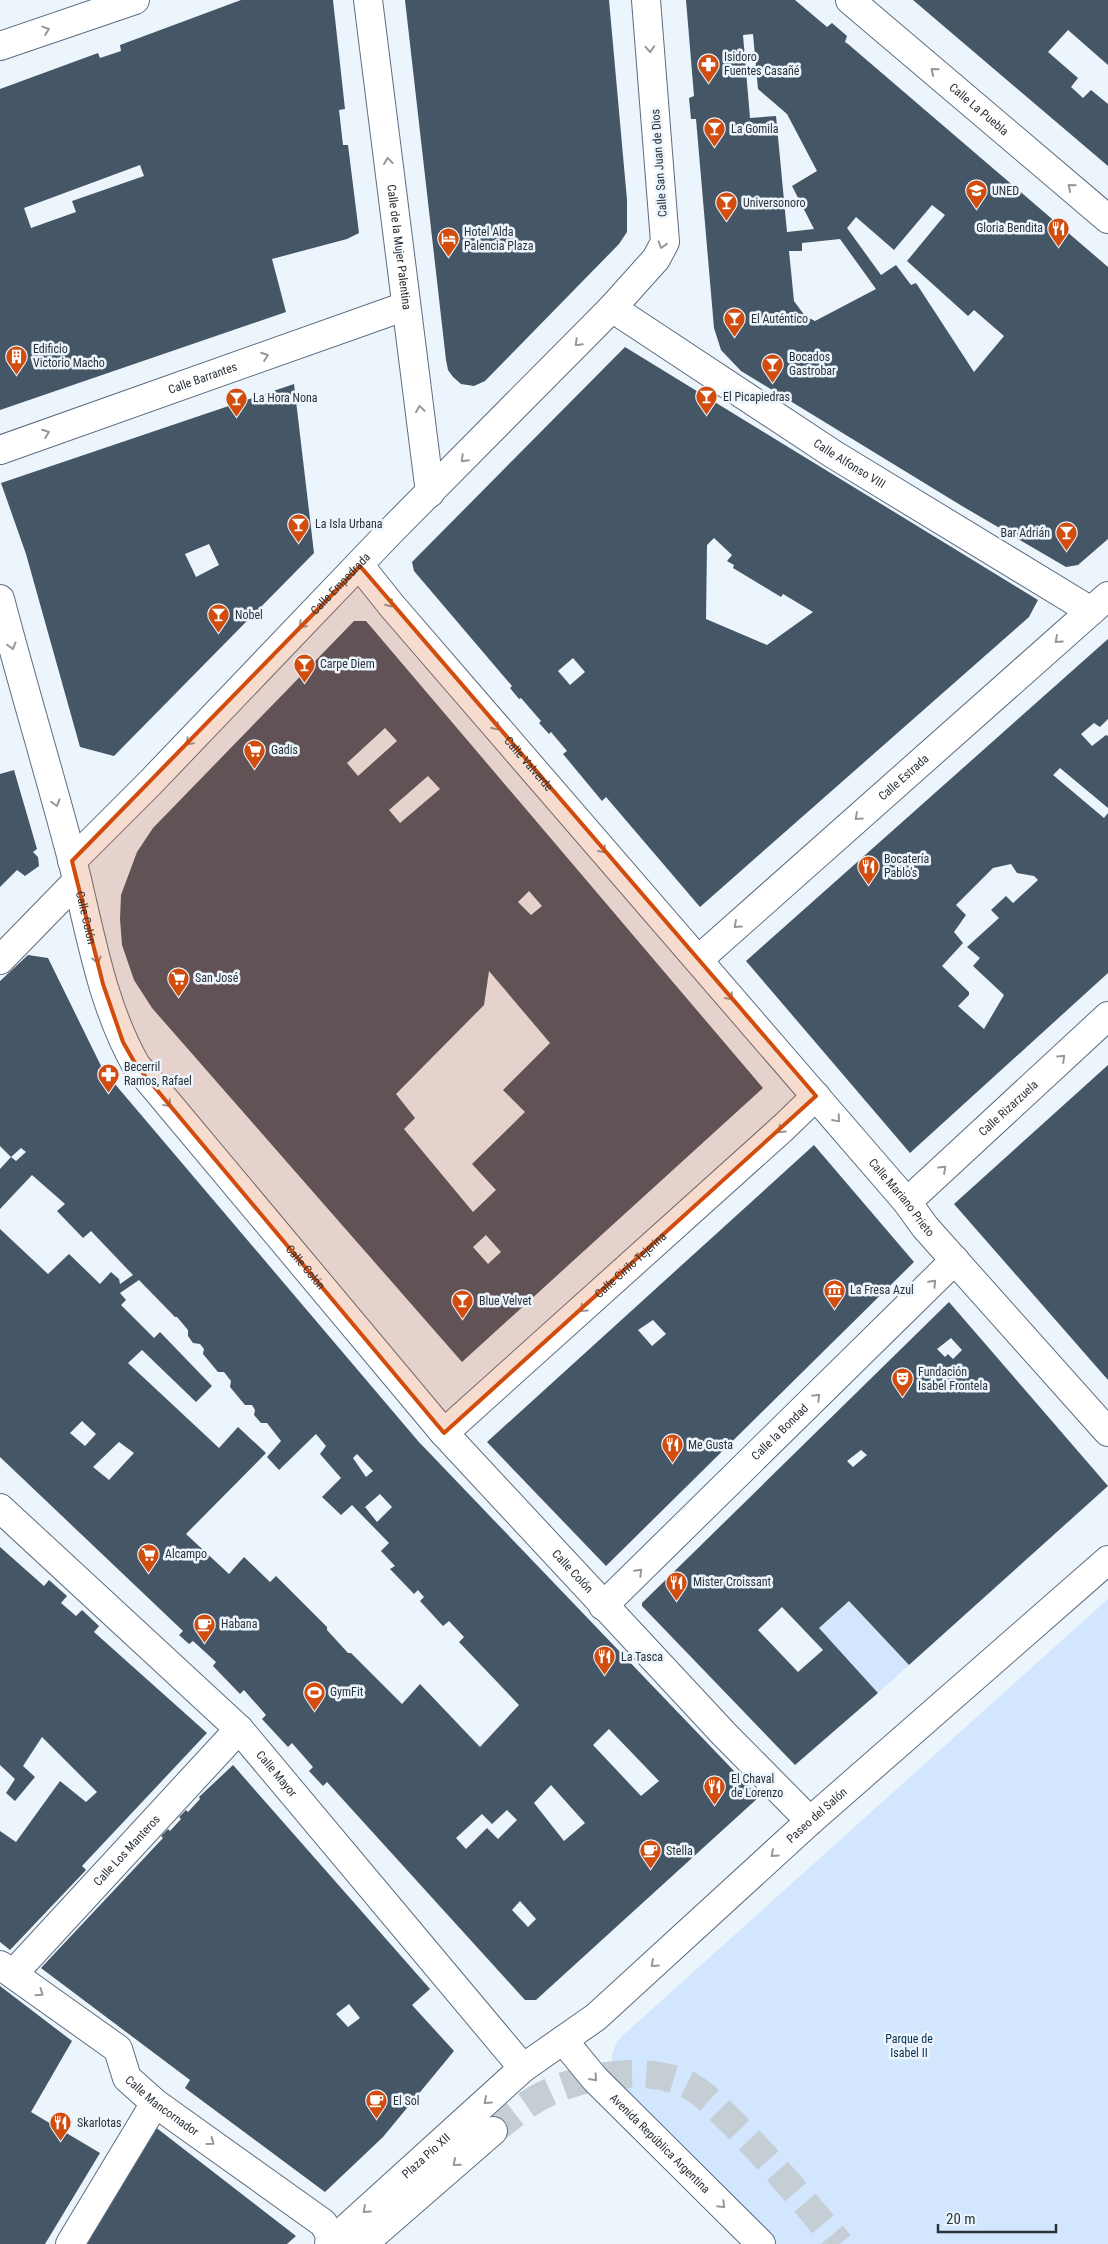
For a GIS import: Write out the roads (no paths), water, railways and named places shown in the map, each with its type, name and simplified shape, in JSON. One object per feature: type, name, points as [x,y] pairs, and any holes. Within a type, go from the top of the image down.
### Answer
[{"type":"street","points":[[0,46],[135,0]]},
{"type":"street","name":"Calle de la Mujer Palentina","points":[[368,0],[430,492]]},
{"type":"street","name":"Calle San Juan de Dios","points":[[612,308],[656,259],[665,242],[646,0]]},
{"type":"street","name":"Calle La Puebla","points":[[850,0],[1108,218]]},
{"type":"street","name":"Calle Barrantes","points":[[0,450],[406,306]]},
{"type":"street","name":"Calle Empedrada","points":[[0,960],[75,871],[360,566],[430,492],[612,308]]},
{"type":"street","name":"Calle Alfonso VIII","points":[[612,308],[833,454],[1099,603]]},
{"type":"street","name":"Calle Valverde","points":[[360,566],[392,606],[698,960]]},
{"type":"street","name":"Calle Colón","points":[[0,599],[75,871],[103,984],[123,1042],[136,1065],[444,1433],[603,1606],[724,1734],[810,1821]]},
{"type":"street","name":"Calle Estrada","points":[[698,960],[1099,603]]},
{"type":"street","name":"Calle Mariano Prieto","points":[[698,960],[907,1202],[926,1227],[1108,1432]]},
{"type":"street","name":"Calle Rizarzuela","points":[[907,1202],[1108,1016]]},
{"type":"street","name":"Calle Cirilo Tejerina","points":[[444,1433],[770,1140],[816,1096]]},
{"type":"street","name":"Calle la Bondad","points":[[603,1606],[955,1260]]},
{"type":"street","name":"Calle Mayor","points":[[0,1508],[239,1729],[523,2068]]},
{"type":"street","name":"Paseo del Salón","points":[[523,2068],[596,2017],[810,1821],[1108,1560]]},
{"type":"street","name":"Calle Los Manteros","points":[[7,1969],[239,1729]]},
{"type":"street","name":"Calle Mancornador","points":[[7,1969],[118,2049],[127,2078],[155,2102],[323,2223],[329,2233],[329,2243]]},
{"type":"street","name":"Avenida República Argentina","points":[[564,2040],[595,2079],[761,2244]]},
{"type":"street","name":"Plaza Pío XII","points":[[329,2243],[523,2068]]},
{"type":"street","points":[[70,2244],[155,2102]]},
{"type":"street","points":[[363,2244],[493,2131]]},
{"type":"tunnel","points":[[493,2131],[536,2099],[552,2091],[592,2078],[635,2074],[656,2075],[675,2080],[692,2087],[715,2105],[776,2169],[840,2244]]},
{"type":"place","name":"Isidoro Fuentes Casañé","points":[[708,83]]},
{"type":"place","name":"La Gomila","points":[[715,148]]},
{"type":"place","name":"UNED","points":[[976,210]]},
{"type":"place","name":"Universonoro","points":[[727,222]]},
{"type":"place","name":"Gloria Bendita","points":[[1059,247]]},
{"type":"place","name":"Hotel Alda Palencia Plaza","points":[[448,258]]},
{"type":"place","name":"El Auténtico","points":[[735,338]]},
{"type":"place","name":"Edificio Victorio Macho","points":[[17,375]]},
{"type":"place","name":"Bocados Gastrobar","points":[[773,383]]},
{"type":"place","name":"El Picapiedras","points":[[707,416]]},
{"type":"place","name":"La Hora Nona","points":[[237,417]]},
{"type":"place","name":"La Isla Urbana","points":[[299,543]]},
{"type":"place","name":"Bar Adrián","points":[[1066,552]]},
{"type":"place","name":"Nobel","points":[[219,634]]},
{"type":"place","name":"Carpe Diem","points":[[304,683]]},
{"type":"place","name":"Gadis","points":[[255,769]]},
{"type":"place","name":"Bocatería Pablo's","points":[[868,885]]},
{"type":"place","name":"San José","points":[[179,997]]},
{"type":"place","name":"Becerril Ramos, Rafael","points":[[108,1093]]},
{"type":"place","name":"La Fresa Azul","points":[[834,1309]]},
{"type":"place","name":"Blue Velvet","points":[[463,1320]]},
{"type":"place","name":"Fundación Isabel Frontela","points":[[902,1398]]},
{"type":"place","name":"Me Gusta","points":[[672,1464]]},
{"type":"place","name":"Alcampo","points":[[149,1573]]},
{"type":"place","name":"Mister Croissant","points":[[677,1601]]},
{"type":"place","name":"Habana","points":[[205,1643]]},
{"type":"place","name":"La Tasca","points":[[605,1676]]},
{"type":"place","name":"GymFit","points":[[314,1711]]},
{"type":"place","name":"El Chaval de Lorenzo","points":[[715,1805]]},
{"type":"place","name":"Stella","points":[[650,1870]]},
{"type":"place","name":"El Sol","points":[[377,2120]]},
{"type":"place","name":"Skarlotas","points":[[61,2142]]},
{"type":"park label","name":"Parque de Isabel II","points":[[909,2046]]}]
